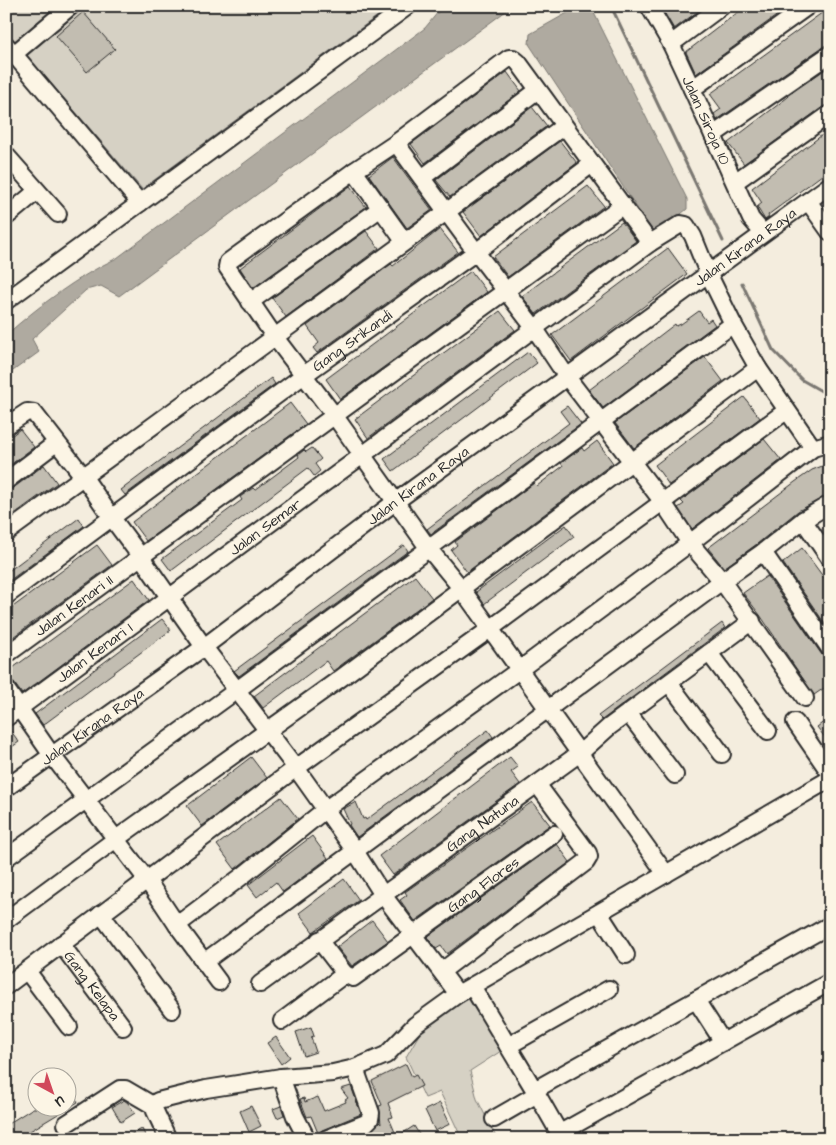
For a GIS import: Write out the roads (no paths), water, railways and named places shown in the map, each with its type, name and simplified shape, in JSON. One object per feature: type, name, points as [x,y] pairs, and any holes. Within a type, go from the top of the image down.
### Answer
[{"type":"street","points":[[71,6],[10,49],[140,203]]},
{"type":"street","points":[[6,301],[408,6]]},
{"type":"street","name":"Jalan Siroja 10","points":[[649,6],[692,88],[751,219],[762,233]]},
{"type":"street","points":[[670,44],[722,6]]},
{"type":"street","points":[[692,88],[808,6]]},
{"type":"street","points":[[713,135],[830,54]]},
{"type":"street","points":[[650,243],[518,62],[513,58],[507,59],[396,143],[228,262],[228,269],[274,336],[363,455],[429,549],[490,629],[666,874]]},
{"type":"street","points":[[422,178],[538,90]]},
{"type":"street","points":[[735,182],[830,114]]},
{"type":"street","points":[[6,532],[564,126]]},
{"type":"street","points":[[396,143],[535,329],[567,377],[662,501],[690,543],[752,621],[805,698]]},
{"type":"street","points":[[6,155],[58,214]]},
{"type":"street","name":"Gang Srikandi","points":[[6,596],[304,375],[476,252],[592,164]]},
{"type":"street","points":[[354,171],[404,241]]},
{"type":"street","name":"Jalan Kirana Raya","points":[[6,788],[51,754],[204,647],[395,502],[830,185]]},
{"type":"street","points":[[6,217],[37,191]]},
{"type":"street","points":[[808,202],[830,232]]},
{"type":"street","name":"Jalan Kenari II","points":[[6,655],[623,205]]},
{"type":"street","points":[[250,302],[381,208]]},
{"type":"street","name":"Jalan Semar","points":[[169,598],[650,243],[677,226],[681,224],[686,225],[693,236],[708,273]]},
{"type":"street","points":[[708,273],[733,324],[758,368],[813,448]]},
{"type":"street","points":[[6,858],[733,324]]},
{"type":"street","points":[[6,920],[266,730],[341,678],[758,368]]},
{"type":"street","points":[[6,426],[23,413],[30,411],[34,413],[83,476],[204,647],[326,809],[412,935],[442,971],[458,994]]},
{"type":"street","points":[[6,986],[296,768],[490,629],[786,411]]},
{"type":"street","points":[[6,481],[56,443]]},
{"type":"street","points":[[177,925],[326,809],[519,670],[690,543],[813,448],[830,443]]},
{"type":"street","points":[[204,962],[763,552],[803,520],[830,504]]},
{"type":"street","points":[[803,520],[830,559]]},
{"type":"street","points":[[763,552],[830,649]]},
{"type":"street","name":"Jalan Kenari I","points":[[20,708],[169,598]]},
{"type":"street","name":"Gang Natuna","points":[[260,984],[580,753],[628,712],[752,621]]},
{"type":"street","points":[[709,653],[768,732]]},
{"type":"street","points":[[669,683],[722,754]]},
{"type":"street","points":[[6,689],[85,800],[148,880],[177,925],[219,982]]},
{"type":"street","points":[[6,718],[20,708]]},
{"type":"street","points":[[628,712],[675,775]]},
{"type":"street","points":[[794,722],[830,773]]},
{"type":"street","points":[[168,1139],[154,1111],[154,1106],[158,1101],[206,1089],[280,1077],[333,1073],[355,1068],[386,1055],[415,1024],[458,994],[830,779]]},
{"type":"street","points":[[442,971],[586,862],[589,857],[588,853],[537,784]]},
{"type":"street","name":"Gang Flores","points":[[345,974],[353,978],[554,834]]},
{"type":"street","points":[[599,912],[626,955]]},
{"type":"street","points":[[101,914],[172,1010]]},
{"type":"street","points":[[494,1119],[535,1090],[830,925]]},
{"type":"street","points":[[282,1021],[345,974],[320,940]]},
{"type":"street","name":"Gang Kelapa","points":[[61,944],[123,1028]]},
{"type":"street","points":[[27,971],[69,1027]]},
{"type":"street","points":[[472,986],[557,1129],[562,1132],[830,982]]},
{"type":"street","points":[[508,1046],[609,989]]},
{"type":"street","points":[[696,1000],[723,1042]]},
{"type":"street","points":[[326,1139],[366,1123],[370,1119],[370,1113],[355,1068]]},
{"type":"street","points":[[280,1077],[291,1107],[307,1139]]},
{"type":"street","points":[[66,1124],[120,1089],[126,1089],[154,1106]]},
{"type":"waterway","points":[[611,6],[723,241]]},
{"type":"waterway","points":[[742,283],[773,350],[802,380],[830,396]]}]
